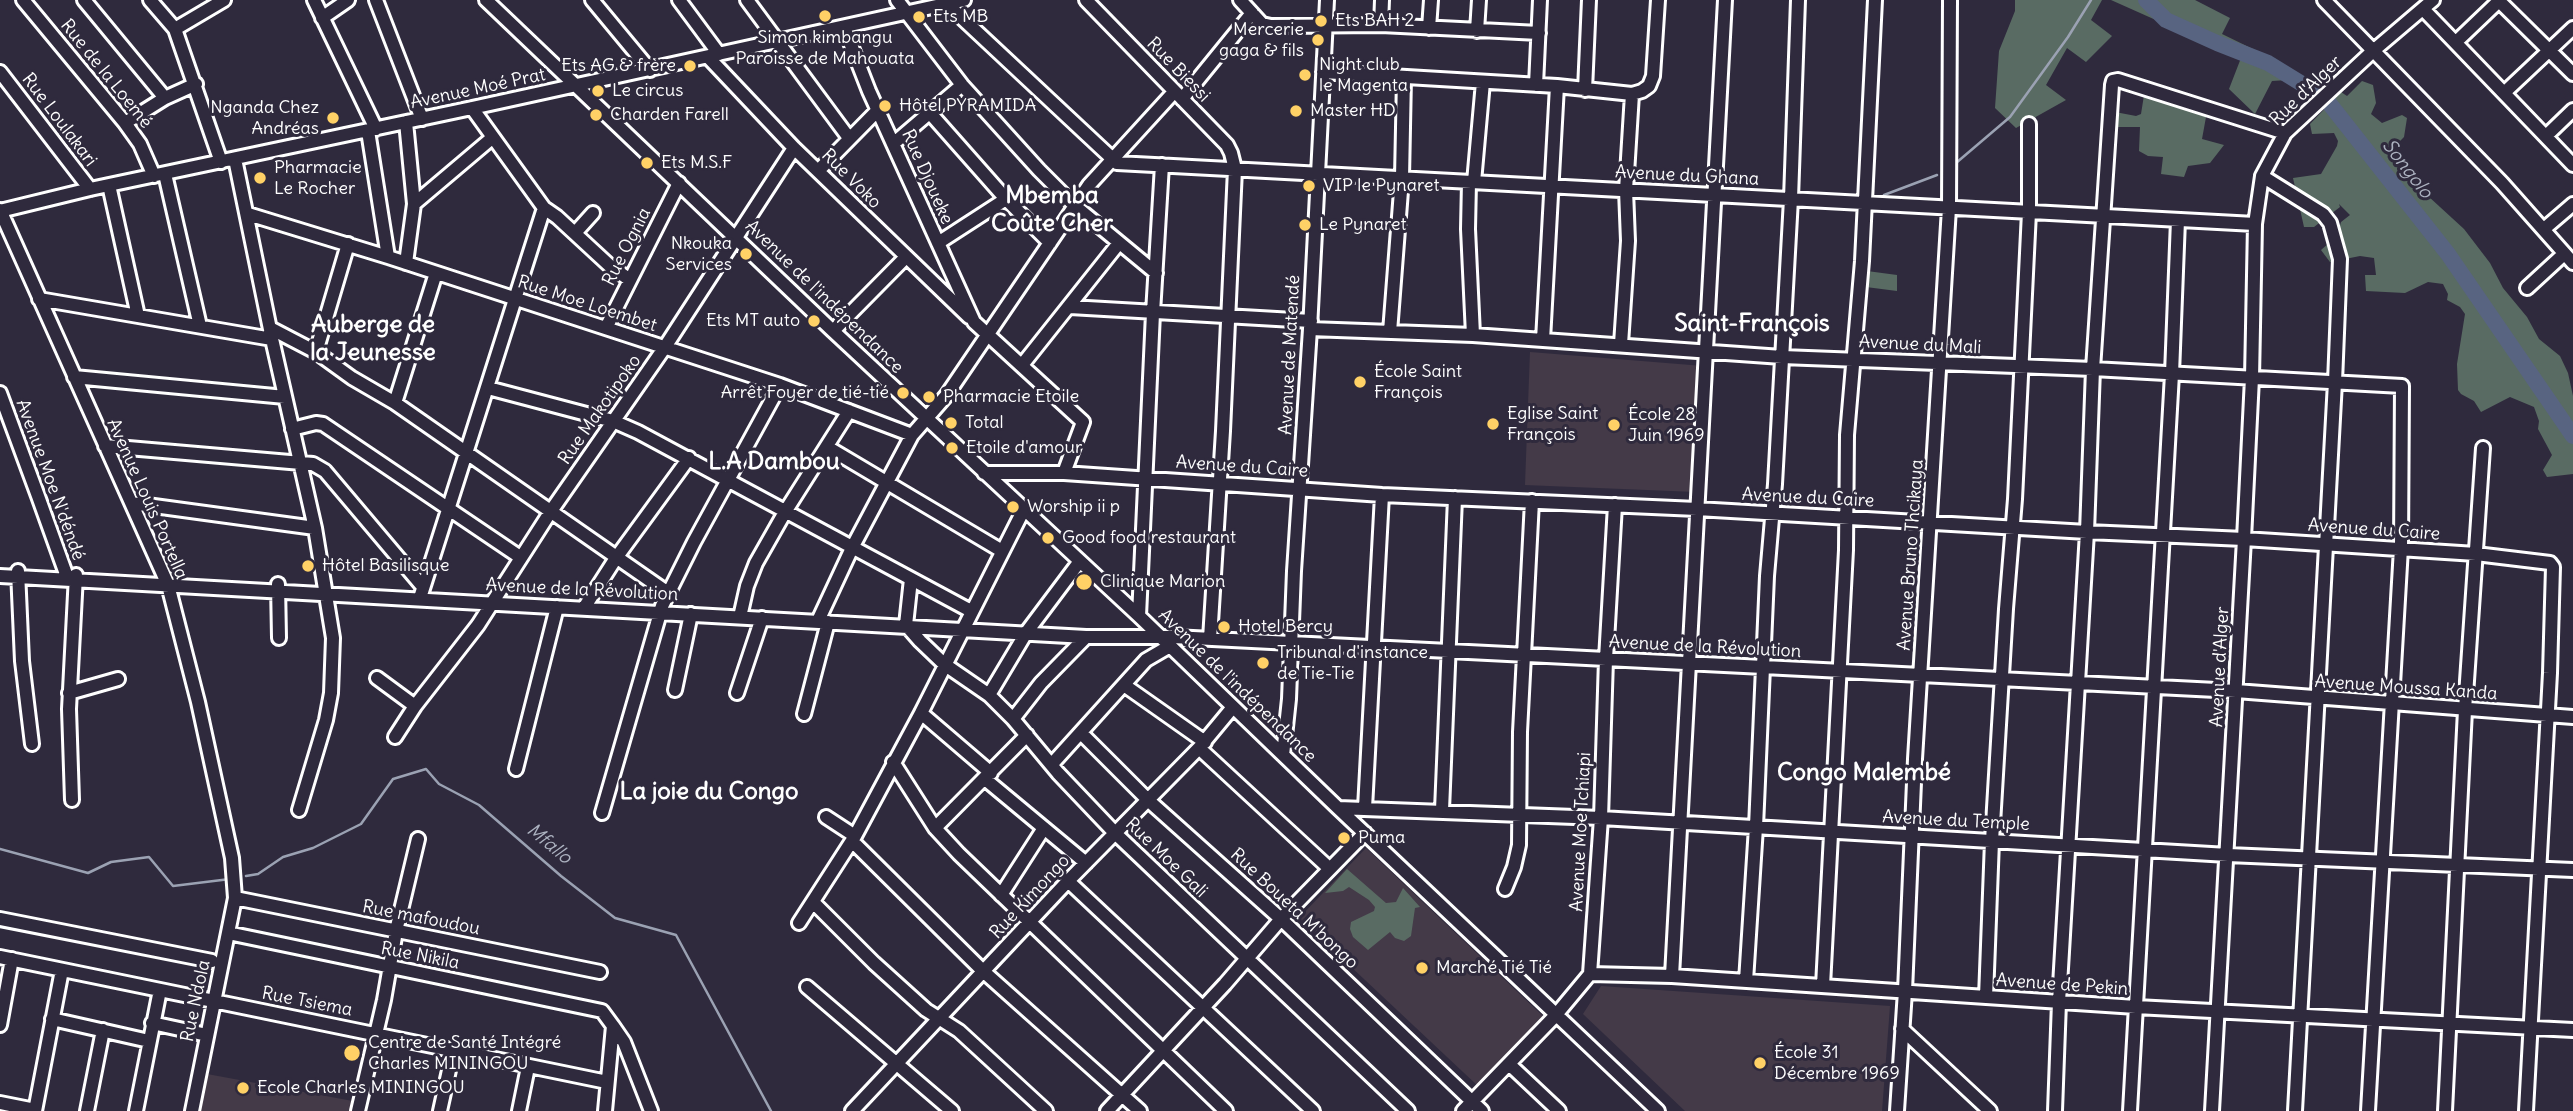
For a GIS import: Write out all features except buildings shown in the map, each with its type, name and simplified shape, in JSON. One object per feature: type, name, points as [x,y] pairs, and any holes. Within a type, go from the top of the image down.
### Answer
[{"type":"street","name":"Rue de la Loemé","points":[[23,0],[125,123],[159,175],[200,326]]},
{"type":"street","points":[[84,0],[165,98]]},
{"type":"street","points":[[150,0],[175,29],[221,162]]},
{"type":"street","points":[[175,29],[224,0]]},
{"type":"street","points":[[314,0],[372,130],[388,257]]},
{"type":"street","points":[[322,18],[348,0]]},
{"type":"street","points":[[376,0],[422,119]]},
{"type":"street","points":[[486,0],[577,85]]},
{"type":"street","points":[[592,0],[650,70]]},
{"type":"street","name":"Rue Voko","points":[[679,0],[714,55],[794,148],[974,322]]},
{"type":"street","points":[[747,0],[849,138]]},
{"type":"street","points":[[897,0],[962,85],[1011,140],[1075,206],[1156,273]]},
{"type":"street","name":"Avenue Moé Prat","points":[[0,210],[964,0]]},
{"type":"street","name":"Rue Biessi","points":[[1086,0],[1227,145],[1235,169]]},
{"type":"street","points":[[1240,0],[1266,26],[1381,25],[1477,32],[1539,33]]},
{"type":"street","name":"Avenue de Matendé","points":[[1283,755],[1311,325],[1327,0]]},
{"type":"street","points":[[1381,25],[1382,0]]},
{"type":"street","points":[[1429,28],[1431,0]]},
{"type":"street","points":[[1477,32],[1479,0]]},
{"type":"street","points":[[1536,85],[1540,0]]},
{"type":"street","points":[[1585,90],[1589,0]]},
{"type":"street","points":[[1323,72],[1557,86],[1632,94],[1648,86],[1653,76],[1654,0]]},
{"type":"street","points":[[1672,976],[1724,0]]},
{"type":"street","points":[[1745,981],[1791,199],[1798,0]]},
{"type":"street","points":[[1823,986],[1839,671],[1847,435],[1866,203],[1875,0]]},
{"type":"street","name":"Avenue Bruno Thcikaya","points":[[1896,1111],[1949,208],[1950,0]]},
{"type":"street","name":"Rue d'Alger","points":[[2255,224],[2262,176],[2285,133],[2373,51],[2433,0]]},
{"type":"street","points":[[2456,42],[2499,1],[2573,74]]},
{"type":"street","points":[[2330,2],[2569,258],[2527,288]]},
{"type":"street","points":[[947,4],[1115,160]]},
{"type":"street","points":[[2423,9],[2573,165]]},
{"type":"street","points":[[804,714],[822,619],[852,548],[912,435],[946,396],[1075,206],[1252,13]]},
{"type":"street","name":"Rue Djoueke","points":[[844,27],[878,110],[974,322],[1083,422],[1064,473]]},
{"type":"street","points":[[2505,92],[2573,28]]},
{"type":"street","name":"Rue Loulakari","points":[[0,72],[90,189]]},
{"type":"street","points":[[1390,332],[1402,178],[1405,77]]},
{"type":"street","points":[[2056,1111],[2059,1002],[2079,683],[2093,369],[2112,85],[2115,80],[2285,133]]},
{"type":"street","points":[[1473,335],[1468,229],[1483,82]]},
{"type":"street","points":[[125,123],[165,98],[196,84]]},
{"type":"street","name":"Avenue de l'indépendance","points":[[577,85],[833,331],[1165,638],[1338,808],[1658,1111]]},
{"type":"street","points":[[893,144],[962,85]]},
{"type":"street","points":[[1543,340],[1557,86]]},
{"type":"street","points":[[1621,344],[1628,241],[1626,190],[1632,94]]},
{"type":"street","points":[[471,108],[544,208],[610,266],[630,280]]},
{"type":"street","points":[[819,170],[878,110]]},
{"type":"street","points":[[2546,136],[2573,110]]},
{"type":"street","points":[[930,114],[1006,199],[1050,243]]},
{"type":"street","points":[[406,122],[414,204],[406,263]]},
{"type":"street","points":[[1986,997],[2015,499],[2029,212],[2029,124]]},
{"type":"street","points":[[414,204],[492,138]]},
{"type":"street","name":"Rue Makotipoko","points":[[395,737],[494,600],[551,511],[665,347],[794,148]]},
{"type":"street","points":[[235,159],[292,429],[316,527],[333,638],[331,693],[326,720],[299,810]]},
{"type":"street","name":"Avenue du Ghana","points":[[1115,160],[1318,174],[2255,224]]},
{"type":"street","points":[[1139,616],[1162,165]]},
{"type":"street","points":[[1210,639],[1235,169]]},
{"type":"street","points":[[2262,176],[2323,214],[2330,223],[2340,260],[2295,1111]]},
{"type":"street","name":"Rue Ognia","points":[[606,328],[679,183]]},
{"type":"street","points":[[109,185],[138,316]]},
{"type":"street","points":[[938,243],[1006,199]]},
{"type":"street","points":[[2544,229],[2573,204]]},
{"type":"street","points":[[422,593],[544,208]]},
{"type":"street","name":"Avenue Louis Portella","points":[[0,210],[167,582],[198,702],[232,858],[235,898]]},
{"type":"street","points":[[575,233],[593,213]]},
{"type":"street","name":"Rue Moe Loembet","points":[[248,214],[780,385],[912,435]]},
{"type":"street","points":[[2130,1111],[2172,374],[2178,220]]},
{"type":"street","name":"Avenue d'Alger","points":[[2212,1111],[2252,378],[2255,224]]},
{"type":"street","points":[[1022,365],[1119,243]]},
{"type":"street","points":[[316,352],[348,244]]},
{"type":"street","points":[[833,331],[905,258]]},
{"type":"street","points":[[395,403],[436,273]]},
{"type":"street","points":[[38,299],[200,326],[271,333],[316,352],[466,451],[668,593]]},
{"type":"street","name":"Avenue du Mali","points":[[1070,307],[1390,332],[1621,344],[1782,357],[2093,369],[2402,386],[2401,548]]},
{"type":"street","points":[[74,377],[285,397]]},
{"type":"street","points":[[602,813],[668,593],[780,385]]},
{"type":"street","points":[[488,388],[613,421],[689,458],[971,611]]},
{"type":"street","name":"Avenue Moe N'déndé","points":[[0,393],[71,577],[69,693],[72,800]]},
{"type":"street","points":[[740,614],[756,563],[849,411]]},
{"type":"street","points":[[292,429],[316,423],[323,424],[520,557]]},
{"type":"street","points":[[105,446],[313,464],[325,471],[422,593]]},
{"type":"street","points":[[827,447],[1002,551]]},
{"type":"street","points":[[2445,1111],[2465,710],[2483,448]]},
{"type":"street","points":[[585,605],[689,458]]},
{"type":"street","name":"Avenue du Caire","points":[[984,473],[1064,473],[1382,495],[1697,509],[2401,548],[2550,563],[2553,566],[2553,577],[2546,715]]},
{"type":"street","points":[[1365,808],[1382,495]]},
{"type":"street","points":[[1442,810],[1455,498]]},
{"type":"street","points":[[1505,889],[1517,855],[1520,814],[1519,767],[1532,501]]},
{"type":"street","points":[[132,503],[316,527]]},
{"type":"street","name":"Avenue Moe Tchiapi","points":[[1590,974],[1601,818],[1606,659],[1615,505]]},
{"type":"street","points":[[799,923],[853,838],[921,713],[1024,509]]},
{"type":"street","points":[[2368,1111],[2401,548]]},
{"type":"street","points":[[989,695],[1028,630],[1080,561]]},
{"type":"street","name":"Avenue de la Révolution","points":[[0,570],[18,574],[71,577],[422,593],[557,607],[585,605]]},
{"type":"street","points":[[18,574],[23,672],[32,744]]},
{"type":"street","name":"Avenue de la Révolution","points":[[0,576],[18,574]]},
{"type":"street","points":[[906,622],[911,579]]},
{"type":"street","points":[[278,587],[279,638]]},
{"type":"street","name":"Avenue de la Révolution","points":[[494,600],[822,619]]},
{"type":"street","points":[[516,769],[557,607]]},
{"type":"street","name":"Avenue de la Révolution","points":[[662,610],[691,614],[740,614],[762,618],[906,622],[1165,638]]},
{"type":"street","points":[[676,691],[691,614]]},
{"type":"street","points":[[737,693],[762,618]]},
{"type":"street","name":"Rue Moe Gali","points":[[906,622],[944,664],[989,695],[1116,834],[1408,1111]]},
{"type":"street","name":"Avenue de la Révolution","points":[[1028,630],[1086,637],[1210,639],[2236,691]]},
{"type":"street","points":[[1013,719],[1041,683],[1086,637]]},
{"type":"street","points":[[1052,764],[1165,638]]},
{"type":"street","points":[[377,678],[415,706]]},
{"type":"street","points":[[69,693],[118,679]]},
{"type":"street","points":[[1124,685],[1202,745],[1330,869]]},
{"type":"street","name":"Avenue Moussa Kanda","points":[[2236,691],[2573,718]]},
{"type":"street","name":"Rue Kimongo","points":[[852,1111],[941,1020],[1068,881],[1202,745],[1233,707]]},
{"type":"street","points":[[921,713],[1044,828],[1086,863]]},
{"type":"street","points":[[2526,1111],[2546,715]]},
{"type":"street","name":"Rue Boueta M'bongo","points":[[1082,733],[1149,801],[1281,919],[1482,1111]]},
{"type":"street","points":[[936,828],[1027,735]]},
{"type":"street","points":[[893,762],[936,828],[1001,895],[1226,1111]]},
{"type":"street","name":"Avenue du Temple","points":[[1338,808],[1442,810],[2228,855],[2573,870]]},
{"type":"street","points":[[825,817],[853,838],[983,971],[1140,1111]]},
{"type":"street","points":[[1001,895],[1044,828]]},
{"type":"street","points":[[1107,1111],[1281,919],[1365,833]]},
{"type":"street","points":[[358,1111],[418,838]]},
{"type":"street","points":[[1068,881],[1312,1111]]},
{"type":"street","name":"Rue mafoudou","points":[[235,898],[600,972]]},
{"type":"street","name":"Rue Ndola","points":[[191,1111],[235,898]]},
{"type":"street","points":[[813,902],[853,944],[926,1010],[959,1031],[1046,1111]]},
{"type":"street","points":[[0,919],[212,961]]},
{"type":"street","name":"Rue Nikila","points":[[228,933],[597,1010],[605,1014],[613,1026]]},
{"type":"street","points":[[0,1025],[6,958]]},
{"type":"street","name":"Rue Tsiema","points":[[6,958],[607,1082]]},
{"type":"street","points":[[0,1104],[35,1111],[62,970]]},
{"type":"street","points":[[1463,1111],[1555,1016],[1590,974]]},
{"type":"street","name":"Avenue de Pekin","points":[[1590,974],[1672,976],[2136,1007],[2219,1009],[2573,1030]]},
{"type":"street","points":[[807,987],[952,1111]]},
{"type":"street","points":[[136,1111],[160,990]]},
{"type":"street","points":[[52,1019],[149,1041]]},
{"type":"street","points":[[152,1023],[207,1035]]},
{"type":"street","points":[[605,1111],[613,1026]]},
{"type":"street","points":[[613,1026],[629,1054],[651,1111]]},
{"type":"street","points":[[1902,1029],[1990,1111]]},
{"type":"street","points":[[87,1111],[103,1030]]},
{"type":"street","points":[[440,1111],[453,1052]]},
{"type":"street","points":[[1509,1064],[1559,1111]]},
{"type":"street","points":[[519,1111],[528,1067]]},
{"type":"shaded area","name":"École 28 Juin 1969","points":[[1530,352],[1703,366],[1696,492],[1525,485]]},
{"type":"shaded area","name":"Marché Tié Tié","points":[[1366,848],[1545,1018],[1479,1087],[1299,918]]},
{"type":"shaded area","name":"École 31 Décembre 1969","points":[[1601,986],[1890,1006],[1882,1111],[1685,1111],[1583,1014]]},
{"type":"shaded area","name":"Ecole Charles MININGOU","points":[[207,1074],[358,1102],[356,1111],[200,1111]]},
{"type":"green space","points":[[2015,0],[2102,0],[2091,20],[2112,36],[2086,62],[2067,48],[2046,85],[2066,100],[2016,128],[1995,108],[1999,51],[2015,11]]},
{"type":"green space","points":[[2111,0],[2195,0],[2230,18],[2222,34],[2257,51],[2316,88],[2311,93],[2288,80],[2272,81],[2255,114],[2229,89],[2241,58]]},
{"type":"green space","points":[[2362,81],[2373,85],[2376,103],[2371,114],[2382,123],[2402,115],[2407,118],[2404,137],[2394,147],[2407,159],[2407,171],[2428,196],[2464,229],[2490,263],[2503,288],[2527,317],[2539,339],[2560,356],[2568,373],[2573,396],[2573,431],[2530,371],[2450,246],[2405,195],[2404,204],[2469,287],[2495,325],[2503,343],[2529,374],[2535,387],[2573,439],[2573,474],[2547,477],[2543,470],[2552,455],[2538,429],[2539,421],[2534,407],[2510,397],[2481,412],[2474,401],[2458,390],[2457,364],[2465,314],[2460,307],[2447,300],[2448,294],[2443,284],[2428,282],[2405,293],[2366,291],[2365,275],[2376,275],[2374,258],[2360,256],[2330,262],[2321,250],[2337,236],[2341,222],[2350,215],[2339,204],[2340,207],[2314,227],[2304,227],[2293,178],[2321,174],[2338,141],[2334,133],[2312,134],[2310,124],[2341,92],[2347,96]]},
{"type":"green space","points":[[2145,89],[2203,109],[2206,117],[2202,139],[2224,145],[2210,163],[2188,166],[2184,177],[2161,174],[2163,157],[2148,156],[2139,151],[2140,127],[2115,127],[2115,112],[2136,116],[2141,114]]},
{"type":"green space","points":[[1867,271],[1897,275],[1897,291],[1866,287]]},
{"type":"green space","points":[[1347,869],[1386,903],[1396,902],[1403,888],[1420,907],[1415,908],[1411,936],[1404,941],[1395,938],[1390,932],[1368,950],[1353,937],[1351,922],[1374,911],[1375,907],[1349,887],[1343,891],[1325,893]]},
{"type":"waterway","points":[[1956,163],[2010,117],[2068,37],[2091,0]]},
{"type":"waterway","name":"Songolo","points":[[2146,0],[2166,20],[2268,63],[2325,98],[2448,254],[2573,436]]},
{"type":"waterway","points":[[1884,195],[1937,175]]},
{"type":"waterway","name":"Mfallo","points":[[246,876],[258,874],[283,857],[313,848],[361,824],[393,779],[426,769],[439,784],[479,805],[561,876],[615,918],[676,935],[771,1111]]},
{"type":"waterway","name":"Mfallo","points":[[0,849],[88,873],[111,862],[149,857],[173,886],[230,879]]},
{"type":"place","name":"Simon kimbangu Paroisse de Mahouata","points":[[825,16]]},
{"type":"place","name":"Ets MB","points":[[919,17]]},
{"type":"place","name":"Ets BAH 2","points":[[1321,21]]},
{"type":"place","name":"Mercerie gaga & fils","points":[[1318,40]]},
{"type":"place","name":"Ets AG & frère","points":[[690,66]]},
{"type":"place","name":"Night club le Magenta","points":[[1305,75]]},
{"type":"place","name":"Le circus","points":[[598,91]]},
{"type":"place","name":"Hôtel PYRAMIDA","points":[[885,106]]},
{"type":"place","name":"Master HD","points":[[1296,111]]},
{"type":"place","name":"Charden Farell","points":[[596,115]]},
{"type":"place","name":"Nganda Chez Andréas","points":[[333,118]]},
{"type":"place","name":"Ets M.S.F","points":[[647,163]]},
{"type":"place","name":"Pharmacie Le Rocher","points":[[260,178]]},
{"type":"place","name":"VIP le Pynaret","points":[[1309,186]]},
{"type":"place","name":"Le Pynaret","points":[[1305,225]]},
{"type":"place","name":"Nkouka Services","points":[[746,254]]},
{"type":"place","name":"Ets MT auto","points":[[814,321]]},
{"type":"place","name":"École Saint François","points":[[1360,382]]},
{"type":"place","name":"Arrêt Foyer de tié-tié","points":[[903,393]]},
{"type":"place","name":"Pharmacie Etoile","points":[[929,397]]},
{"type":"place","name":"Total","points":[[951,423]]},
{"type":"place","name":"Eglise Saint François","points":[[1493,424]]},
{"type":"place","name":"École 28 Juin 1969","points":[[1614,425]]},
{"type":"place","name":"Etoile d'amour","points":[[952,448]]},
{"type":"place","name":"Worship ii p","points":[[1013,507]]},
{"type":"place","name":"Good food restaurant","points":[[1048,538]]},
{"type":"place","name":"Hôtel Basilisque","points":[[308,566]]},
{"type":"place","name":"Clinique Marion","points":[[1084,582]]},
{"type":"place","name":"Hotel Bercy","points":[[1224,627]]},
{"type":"place","name":"Tribunal d'instance de Tie-Tie","points":[[1263,663]]},
{"type":"place","name":"Puma","points":[[1344,838]]},
{"type":"place","name":"Marché Tié Tié","points":[[1422,968]]},
{"type":"place","name":"Centre de Santé Intégré Charles MININGOU","points":[[352,1053]]},
{"type":"place","name":"École 31 Décembre 1969","points":[[1760,1063]]},
{"type":"place","name":"Ecole Charles MININGOU","points":[[243,1088]]},
{"type":"district","name":"Mbemba Coûte Cher","points":[[1052,210]]},
{"type":"district","name":"Saint-François","points":[[1752,324]]},
{"type":"district","name":"Auberge de la Jeunesse","points":[[373,339]]},
{"type":"district","name":"L.A Dambou","points":[[774,462]]},
{"type":"district","name":"Congo Malembé","points":[[1864,773]]},
{"type":"district","name":"La joie du Congo","points":[[709,792]]}]
